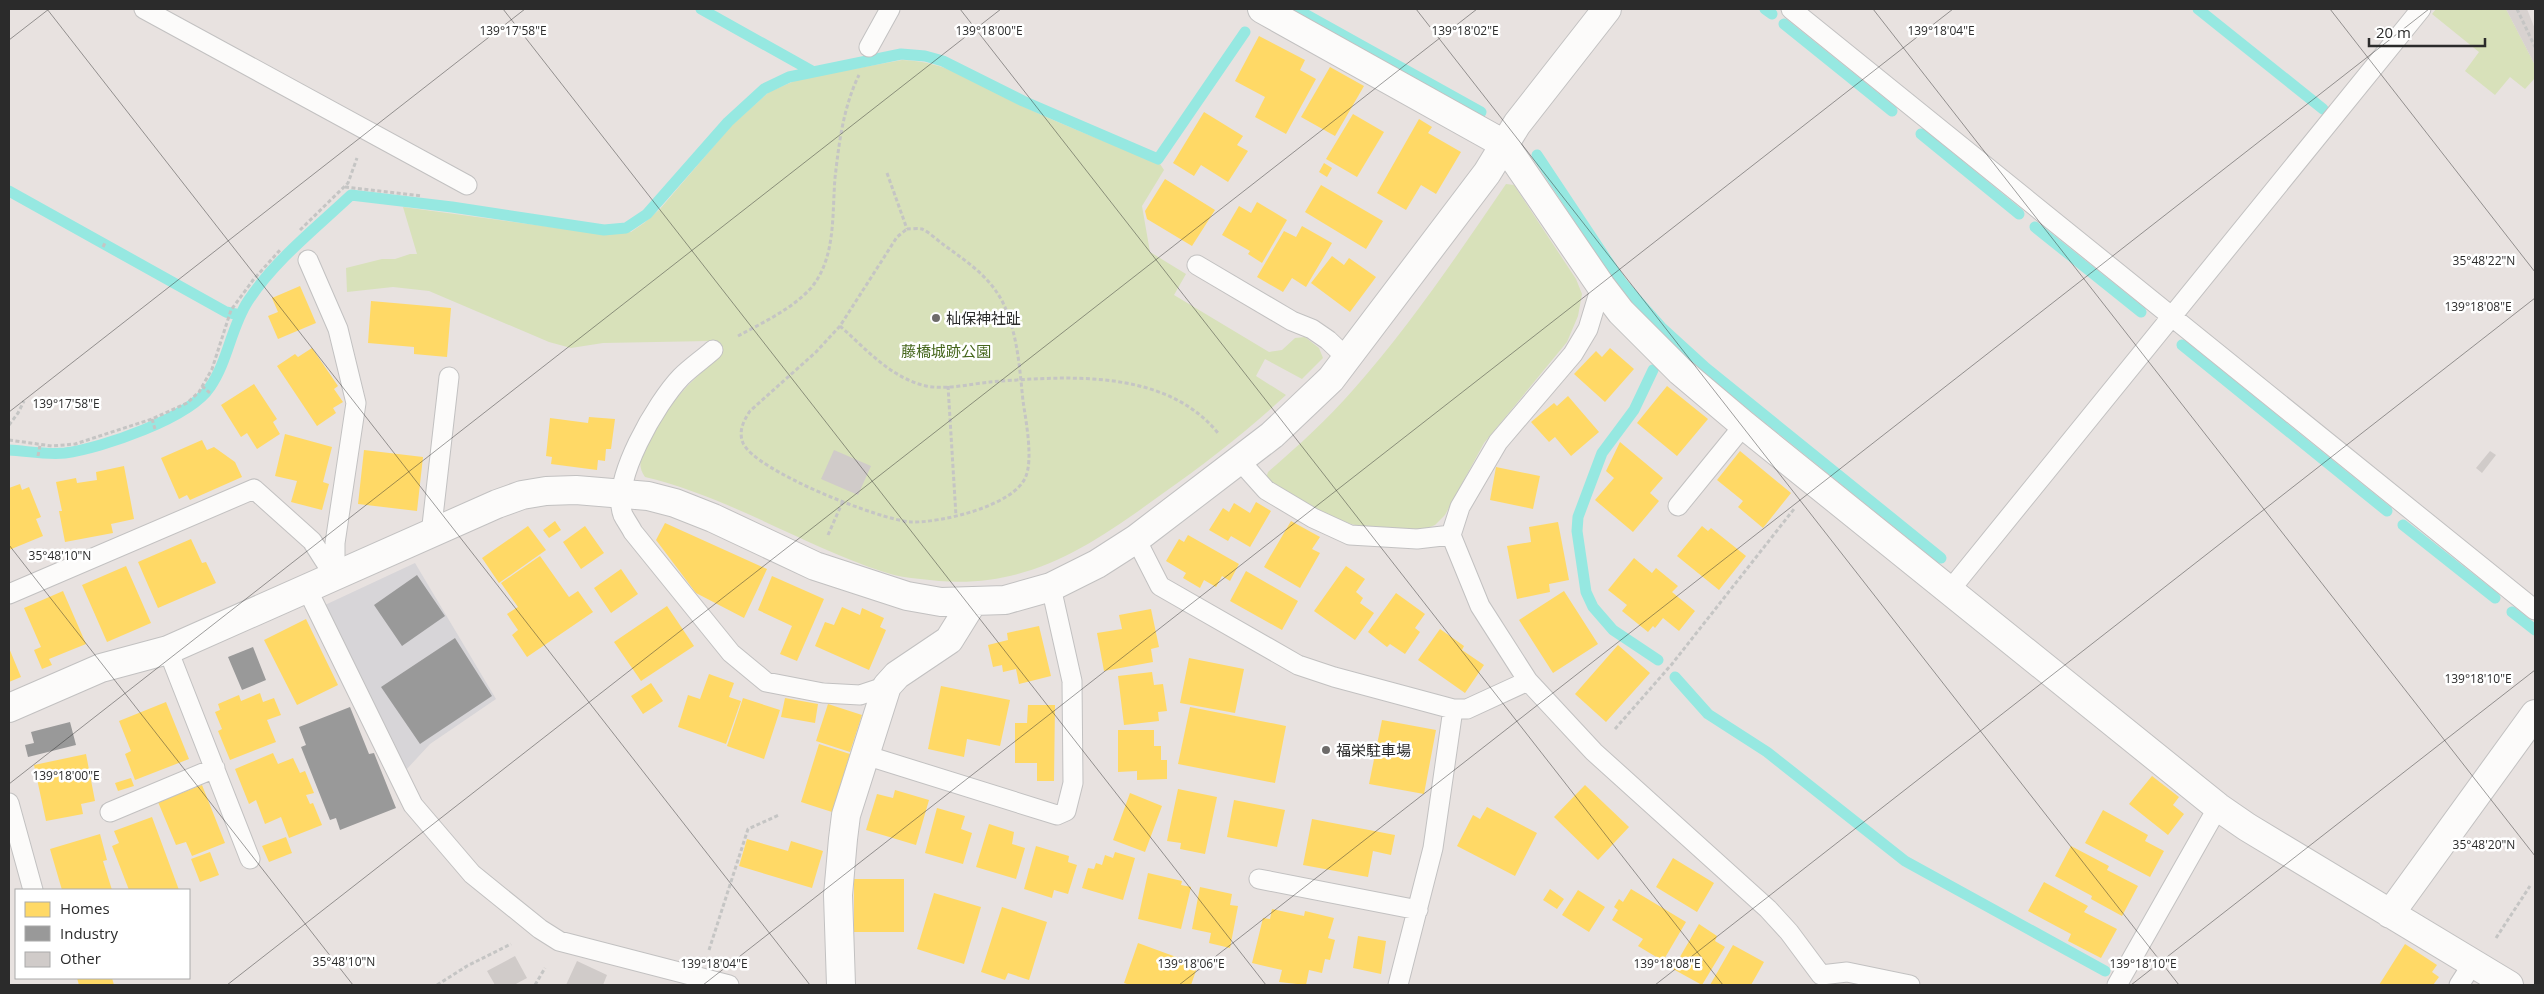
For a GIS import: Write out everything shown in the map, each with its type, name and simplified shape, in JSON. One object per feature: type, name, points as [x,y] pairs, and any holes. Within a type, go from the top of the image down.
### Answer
[{"type":"street","points":[[1262,9],[1504,144],[1601,286],[1652,345],[1744,425],[2218,807],[2247,828],[2390,914],[2470,972],[2509,985]]},
{"type":"street","points":[[9,708],[101,668],[168,650],[522,494],[576,490],[648,496],[675,503],[713,518],[815,566],[867,585],[907,596],[942,602],[972,603],[1005,600],[1051,587],[1081,572],[1136,539],[1240,461],[1306,404],[1348,359],[1487,173],[1517,124],[1608,9]]},
{"type":"street","points":[[841,985],[838,895],[846,815],[887,686],[897,675],[949,640],[972,603]]},
{"type":"street","points":[[2390,914],[2535,714]]},
{"type":"lane","points":[[144,9],[461,182]]},
{"type":"lane","points":[[869,47],[890,9]]},
{"type":"lane","points":[[1791,9],[2535,610]]},
{"type":"lane","points":[[1950,590],[2421,9]]},
{"type":"lane","points":[[308,260],[338,329],[356,403],[335,543],[335,577]]},
{"type":"lane","points":[[1197,265],[1292,321],[1312,329],[1328,340],[1348,359]]},
{"type":"lane","points":[[1601,286],[1588,329],[1573,354],[1498,442],[1460,508],[1451,535],[1480,606],[1528,681],[1594,752],[1768,909],[1789,932],[1818,980],[1847,972],[1910,985]]},
{"type":"lane","points":[[713,350],[681,377],[657,406],[633,454],[621,493],[623,514],[639,539],[731,653],[766,682],[823,692],[860,695],[887,686]]},
{"type":"lane","points":[[430,534],[449,377]]},
{"type":"lane","points":[[1678,506],[1744,425]]},
{"type":"lane","points":[[1240,461],[1266,490],[1313,518],[1350,535],[1417,539],[1451,535]]},
{"type":"lane","points":[[9,594],[254,490],[312,541],[335,577]]},
{"type":"lane","points":[[1136,539],[1160,586],[1298,665],[1334,677],[1453,709],[1467,709],[1528,681]]},
{"type":"lane","points":[[866,755],[1057,815],[1066,811],[1073,783],[1072,681],[1051,587]]},
{"type":"lane","points":[[307,589],[413,805],[472,874],[540,929],[559,941],[729,985]]},
{"type":"lane","points":[[168,650],[250,859]]},
{"type":"lane","points":[[1398,985],[1433,848],[1453,709]]},
{"type":"lane","points":[[110,812],[214,768]]},
{"type":"lane","points":[[9,803],[33,889]]},
{"type":"lane","points":[[2117,985],[2218,807]]},
{"type":"lane","points":[[1259,878],[1418,910]]},
{"type":"path","points":[[2517,9],[2535,47]]},
{"type":"path","points":[[713,350],[783,310],[810,288],[825,264],[831,238],[835,179],[842,125],[851,91],[860,74]]},
{"type":"path","points":[[296,234],[345,186],[354,169],[359,147],[368,131]]},
{"type":"path","points":[[886,173],[907,229]]},
{"type":"path","points":[[345,186],[440,198],[461,182]]},
{"type":"path","points":[[907,229],[922,229],[965,259],[995,287],[1012,322],[1021,380],[1028,456],[1027,476],[1019,488],[1007,498],[956,516],[922,522],[902,520],[842,501],[767,466],[752,456],[743,442],[741,432],[744,420],[750,411],[816,352],[840,326],[897,238],[907,229]]},
{"type":"path","points":[[103,247],[106,241]]},
{"type":"path","points":[[9,440],[61,446],[86,442],[152,420],[187,403],[202,386],[222,343],[227,317],[231,310],[253,280],[283,246]]},
{"type":"path","points":[[840,326],[889,370],[902,378],[928,387],[1021,380],[1085,378],[1140,387],[1169,396],[1185,402],[1209,421],[1240,461]]},
{"type":"path","points":[[202,386],[210,393]]},
{"type":"path","points":[[948,386],[956,516]]},
{"type":"path","points":[[9,425],[18,414],[24,401]]},
{"type":"path","points":[[152,420],[155,428]]},
{"type":"path","points":[[38,456],[40,445]]},
{"type":"path","points":[[1594,752],[1672,664],[1816,482]]},
{"type":"path","points":[[828,536],[842,501]]},
{"type":"path","points":[[700,979],[748,829],[779,815]]},
{"type":"path","points":[[2470,972],[2530,886]]},
{"type":"path","points":[[438,985],[467,966],[540,929]]},
{"type":"shaded area","points":[[2506,9],[2527,9],[2535,29],[2535,65]]},
{"type":"shaded area","points":[[415,563],[496,699],[430,744],[405,771],[325,605]]},
{"type":"green space","points":[[2436,9],[2506,9],[2535,65],[2535,78],[2525,89],[2510,77],[2495,95],[2465,71],[2479,52],[2432,14]]},
{"type":"green space","name":"藤橋城跡公園","points":[[902,60],[919,61],[935,65],[965,76],[1039,114],[1160,164],[1164,170],[1142,206],[1150,252],[1186,274],[1174,295],[1269,352],[1282,350],[1295,338],[1305,337],[1319,348],[1323,358],[1302,379],[1265,359],[1256,376],[1286,395],[1210,459],[1136,513],[1085,546],[1058,559],[1031,570],[1002,578],[972,581],[939,581],[897,576],[824,549],[706,496],[645,477],[642,472],[641,458],[658,425],[680,395],[718,358],[709,341],[603,343],[571,348],[549,342],[429,291],[393,287],[347,292],[346,268],[382,259],[395,259],[410,254],[417,254],[403,207],[603,234],[631,232],[660,209],[732,125],[769,92],[799,79]]},
{"type":"green space","points":[[1506,184],[1514,185],[1576,279],[1582,294],[1578,316],[1567,342],[1484,443],[1445,515],[1435,525],[1420,531],[1374,529],[1351,524],[1318,511],[1270,484],[1266,478],[1268,472],[1323,422],[1394,341],[1433,289]]},
{"type":"building: Homes","points":[[1259,36],[1305,60],[1300,70],[1316,79],[1286,134],[1255,117],[1265,97],[1235,81]]},
{"type":"building: Homes","points":[[1330,67],[1364,86],[1335,136],[1301,117]]},
{"type":"building: Homes","points":[[1204,112],[1243,136],[1237,145],[1248,151],[1228,182],[1201,165],[1194,176],[1173,163]]},
{"type":"building: Homes","points":[[1353,114],[1384,132],[1357,177],[1326,159]]},
{"type":"building: Homes","points":[[1419,119],[1432,127],[1428,133],[1461,152],[1436,194],[1421,185],[1406,210],[1377,193]]},
{"type":"building: Homes","points":[[1324,163],[1332,168],[1327,177],[1319,172]]},
{"type":"building: Homes","points":[[1165,179],[1215,210],[1192,246],[1147,219],[1145,211]]},
{"type":"building: Homes","points":[[1321,185],[1383,221],[1366,249],[1305,212]]},
{"type":"building: Homes","points":[[1257,202],[1287,220],[1262,263],[1248,254],[1250,251],[1222,235],[1239,206],[1251,213]]},
{"type":"building: Homes","points":[[1302,226],[1332,243],[1306,287],[1292,278],[1283,292],[1257,277],[1284,231],[1296,237]]},
{"type":"building: Homes","points":[[1332,256],[1344,265],[1349,258],[1376,277],[1350,312],[1311,283]]},
{"type":"building: Homes","points":[[300,286],[316,323],[278,339],[268,316],[278,312],[272,298]]},
{"type":"building: Homes","points":[[371,301],[451,308],[447,357],[414,354],[414,347],[368,343]]},
{"type":"building: Homes","points":[[312,348],[338,386],[334,389],[343,402],[333,408],[336,413],[317,426],[277,366],[295,354],[298,357]]},
{"type":"building: Homes","points":[[1610,348],[1634,369],[1605,402],[1574,374],[1596,351],[1602,357]]},
{"type":"building: Homes","points":[[254,384],[277,419],[273,422],[280,434],[257,449],[247,433],[241,437],[221,405]]},
{"type":"building: Homes","points":[[1667,386],[1708,419],[1677,456],[1637,423]]},
{"type":"building: Homes","points":[[1568,396],[1599,432],[1571,456],[1555,437],[1549,442],[1531,422],[1554,403],[1557,406]]},
{"type":"building: Homes","points":[[589,417],[615,419],[611,449],[606,449],[605,461],[598,460],[597,470],[551,464],[552,457],[546,456],[550,418],[588,423]]},
{"type":"building: Homes","points":[[285,434],[332,447],[323,482],[329,484],[322,510],[291,502],[297,481],[275,476]]},
{"type":"building: Homes","points":[[202,440],[207,450],[214,447],[235,462],[242,477],[190,500],[187,495],[179,499],[161,458]]},
{"type":"building: Homes","points":[[1620,442],[1663,478],[1650,493],[1659,501],[1633,532],[1595,500],[1614,478],[1606,471]]},
{"type":"building: Homes","points":[[364,450],[423,457],[417,511],[358,504]]},
{"type":"building: Homes","points":[[1740,451],[1791,493],[1763,528],[1738,507],[1743,501],[1717,480]]},
{"type":"building: Homes","points":[[124,466],[134,519],[111,524],[113,533],[65,542],[59,511],[62,511],[56,482],[76,478],[77,483],[97,480],[96,472]]},
{"type":"building: Homes","points":[[1496,467],[1540,476],[1533,509],[1490,500]]},
{"type":"building: Homes","points":[[20,484],[22,490],[29,487],[41,517],[36,519],[43,536],[9,550],[9,488]]},
{"type":"building: Homes","points":[[1256,502],[1271,511],[1250,547],[1231,536],[1228,541],[1209,530],[1223,508],[1229,512],[1234,503],[1250,513]]},
{"type":"building: Homes","points":[[555,521],[561,530],[549,538],[543,530]]},
{"type":"building: Homes","points":[[1291,521],[1320,537],[1312,549],[1320,553],[1300,588],[1264,567]]},
{"type":"building: Homes","points":[[1558,522],[1569,580],[1549,584],[1550,592],[1517,599],[1507,546],[1531,542],[1529,527]]},
{"type":"building: Homes","points":[[665,523],[767,569],[744,618],[696,593],[656,540]]},
{"type":"building: Homes","points":[[528,526],[546,550],[499,583],[482,558]]},
{"type":"building: Homes","points":[[585,526],[604,553],[581,569],[563,542]]},
{"type":"building: Homes","points":[[1702,526],[1708,531],[1711,528],[1746,556],[1719,590],[1677,556]]},
{"type":"building: Homes","points":[[1188,535],[1239,564],[1230,581],[1222,576],[1216,587],[1204,580],[1200,588],[1183,578],[1186,573],[1166,561],[1179,539],[1184,542]]},
{"type":"building: Homes","points":[[191,539],[202,563],[206,562],[216,583],[158,608],[138,562]]},
{"type":"building: Homes","points":[[540,556],[569,597],[578,591],[593,612],[527,657],[512,635],[518,630],[507,614],[518,607],[501,583]]},
{"type":"building: Homes","points":[[1634,558],[1652,573],[1656,568],[1678,586],[1672,592],[1695,611],[1679,631],[1663,618],[1655,628],[1653,626],[1648,632],[1622,611],[1627,605],[1608,590]]},
{"type":"building: Homes","points":[[126,566],[151,623],[107,642],[82,585]]},
{"type":"building: Homes","points":[[1346,566],[1365,579],[1356,592],[1363,598],[1360,603],[1374,613],[1355,640],[1314,611]]},
{"type":"building: Homes","points":[[621,569],[638,594],[611,613],[594,588]]},
{"type":"building: Homes","points":[[1246,571],[1298,601],[1282,630],[1230,601]]},
{"type":"building: Homes","points":[[772,576],[824,599],[797,661],[780,654],[792,626],[758,610]]},
{"type":"building: Homes","points":[[63,591],[86,644],[49,659],[52,665],[42,669],[34,650],[41,647],[24,608]]},
{"type":"building: Homes","points":[[1564,591],[1598,644],[1553,673],[1519,620]]},
{"type":"building: Homes","points":[[1396,593],[1425,614],[1415,628],[1420,632],[1405,654],[1390,644],[1387,647],[1368,632]]},
{"type":"building: Homes","points":[[667,606],[694,646],[641,681],[614,642]]},
{"type":"building: Homes","points":[[842,607],[860,615],[862,608],[884,618],[880,627],[886,630],[869,670],[815,646],[825,622],[834,625]]},
{"type":"building: Homes","points":[[1151,609],[1159,647],[1151,649],[1153,662],[1104,671],[1097,633],[1122,629],[1119,615]]},
{"type":"building: Homes","points":[[306,619],[338,685],[297,705],[264,640]]},
{"type":"building: Homes","points":[[1039,626],[1051,676],[1019,684],[1016,669],[1003,672],[1002,665],[993,667],[988,645],[1008,640],[1007,633]]},
{"type":"building: Homes","points":[[1440,629],[1464,646],[1462,650],[1484,665],[1465,693],[1418,660]]},
{"type":"building: Homes","points":[[1618,645],[1650,673],[1606,722],[1575,694]]},
{"type":"building: Homes","points":[[9,648],[21,677],[9,682]]},
{"type":"building: Homes","points":[[1189,658],[1244,669],[1235,713],[1180,703]]},
{"type":"building: Homes","points":[[1152,672],[1154,685],[1163,684],[1167,711],[1158,712],[1159,721],[1124,725],[1118,676]]},
{"type":"building: Homes","points":[[709,674],[734,683],[729,697],[741,701],[726,744],[678,727],[688,695],[700,699]]},
{"type":"building: Homes","points":[[651,683],[663,701],[643,714],[631,696]]},
{"type":"building: Homes","points":[[941,686],[1010,700],[1000,746],[967,739],[964,757],[928,749]]},
{"type":"building: Homes","points":[[260,693],[263,702],[274,698],[281,715],[267,720],[276,742],[230,760],[218,731],[222,729],[215,712],[220,710],[218,704],[239,695],[241,701]]},
{"type":"building: Homes","points":[[743,698],[780,710],[764,759],[727,746]]},
{"type":"building: Homes","points":[[785,698],[818,704],[815,723],[781,717]]},
{"type":"building: Homes","points":[[166,702],[189,759],[135,780],[125,754],[131,751],[119,721]]},
{"type":"building: Homes","points":[[828,704],[862,715],[850,752],[816,741]]},
{"type":"building: Homes","points":[[1028,705],[1055,705],[1054,781],[1037,781],[1037,763],[1015,763],[1015,723],[1027,723]]},
{"type":"building: Homes","points":[[1190,707],[1286,726],[1275,783],[1178,764]]},
{"type":"building: Homes","points":[[1382,720],[1436,730],[1424,794],[1369,784]]},
{"type":"building: Homes","points":[[1118,730],[1154,730],[1154,746],[1161,746],[1161,760],[1167,760],[1167,779],[1137,780],[1137,771],[1118,772]]},
{"type":"building: Homes","points":[[819,744],[850,754],[832,812],[801,802]]},
{"type":"building: Homes","points":[[273,753],[278,764],[293,758],[300,773],[305,771],[314,793],[306,795],[310,804],[313,803],[322,825],[289,838],[281,817],[265,824],[256,800],[249,804],[235,769]]},
{"type":"building: Homes","points":[[86,754],[95,801],[81,804],[83,814],[46,821],[34,765]]},
{"type":"building: Homes","points":[[2152,776],[2179,797],[2173,805],[2184,814],[2168,835],[2129,804]]},
{"type":"building: Homes","points":[[131,778],[134,786],[118,791],[115,783]]},
{"type":"building: Homes","points":[[202,785],[225,843],[192,856],[186,842],[176,845],[158,802]]},
{"type":"building: Homes","points":[[1585,785],[1629,827],[1598,860],[1554,817]]},
{"type":"building: Homes","points":[[1178,789],[1217,797],[1205,854],[1180,849],[1181,843],[1167,841]]},
{"type":"building: Homes","points":[[895,790],[929,800],[916,845],[866,830],[877,794],[893,798]]},
{"type":"building: Homes","points":[[1130,793],[1162,806],[1145,852],[1113,840]]},
{"type":"building: Homes","points":[[1234,800],[1285,810],[1277,847],[1227,837]]},
{"type":"building: Homes","points":[[1487,807],[1537,833],[1515,876],[1457,846],[1473,815],[1480,819]]},
{"type":"building: Homes","points":[[937,808],[965,816],[961,829],[972,833],[963,864],[925,853]]},
{"type":"building: Homes","points":[[2103,810],[2148,835],[2145,841],[2164,851],[2150,877],[2085,843]]},
{"type":"building: Homes","points":[[152,817],[179,889],[129,889],[112,846],[119,843],[114,831]]},
{"type":"building: Homes","points":[[1312,819],[1395,835],[1391,855],[1373,851],[1368,877],[1303,865]]},
{"type":"building: Homes","points":[[989,824],[1014,832],[1012,844],[1025,848],[1016,879],[976,867]]},
{"type":"building: Homes","points":[[100,834],[107,860],[103,861],[112,889],[62,889],[50,849]]},
{"type":"building: Homes","points":[[286,837],[292,853],[269,862],[262,846]]},
{"type":"building: Homes","points":[[747,839],[788,851],[791,841],[823,851],[812,888],[739,866]]},
{"type":"building: Homes","points":[[1036,846],[1069,856],[1068,862],[1077,865],[1068,894],[1054,890],[1052,898],[1024,889]]},
{"type":"building: Homes","points":[[2071,846],[2109,866],[2107,870],[2138,886],[2122,916],[2091,899],[2092,896],[2055,876]]},
{"type":"building: Homes","points":[[210,852],[219,875],[200,882],[191,859]]},
{"type":"building: Homes","points":[[1115,852],[1135,858],[1123,900],[1082,888],[1088,868],[1094,869],[1096,863],[1102,865],[1105,855],[1113,858]]},
{"type":"building: Homes","points":[[1673,858],[1714,883],[1697,912],[1656,887]]},
{"type":"building: Homes","points":[[1148,873],[1182,881],[1181,885],[1191,887],[1181,929],[1138,919]]},
{"type":"building: Homes","points":[[854,879],[904,879],[904,932],[854,932]]},
{"type":"building: Homes","points":[[2044,882],[2088,906],[2084,912],[2117,929],[2101,958],[2068,941],[2071,934],[2028,911]]},
{"type":"building: Homes","points":[[1200,887],[1232,894],[1230,905],[1238,906],[1230,948],[1209,943],[1211,933],[1192,929]]},
{"type":"building: Homes","points":[[1550,889],[1564,899],[1557,909],[1543,900]]},
{"type":"building: Homes","points":[[1631,889],[1686,922],[1663,961],[1638,946],[1643,939],[1612,920],[1618,910],[1614,907],[1619,899],[1623,902]]},
{"type":"building: Homes","points":[[1578,890],[1605,907],[1589,932],[1562,915]]},
{"type":"building: Homes","points":[[934,893],[981,907],[964,964],[917,949]]},
{"type":"building: Homes","points":[[1002,907],[1047,922],[1029,980],[1008,973],[1005,980],[981,972]]},
{"type":"building: Homes","points":[[1272,909],[1304,916],[1305,911],[1334,918],[1328,938],[1335,940],[1330,960],[1325,959],[1322,973],[1309,970],[1306,985],[1279,982],[1282,970],[1252,963],[1263,918],[1270,919]]},
{"type":"building: Homes","points":[[1699,924],[1717,936],[1715,941],[1725,947],[1702,985],[1673,969]]},
{"type":"building: Homes","points":[[1358,936],[1386,941],[1381,974],[1353,968]]},
{"type":"building: Homes","points":[[1138,943],[1198,965],[1191,985],[1130,985],[1124,983]]},
{"type":"building: Homes","points":[[2405,944],[2437,965],[2432,972],[2439,977],[2433,985],[2379,985]]},
{"type":"building: Homes","points":[[1733,945],[1764,962],[1751,985],[1710,985]]},
{"type":"building: Homes","points":[[77,979],[112,979],[114,985],[79,985]]},
{"type":"building: Industry","points":[[417,575],[445,616],[402,646],[374,605]]},
{"type":"building: Industry","points":[[455,638],[492,696],[420,744],[381,687]]},
{"type":"building: Industry","points":[[253,647],[266,680],[242,690],[228,657]]},
{"type":"building: Industry","points":[[350,707],[369,754],[374,753],[396,808],[340,830],[336,818],[330,820],[301,747],[306,745],[299,727]]},
{"type":"building: Industry","points":[[70,722],[76,745],[28,757],[25,745],[34,743],[31,732]]},
{"type":"building: Other","points":[[834,450],[871,466],[858,495],[821,479]]},
{"type":"building: Other","points":[[2490,451],[2496,455],[2482,473],[2476,468]]},
{"type":"building: Other","points":[[515,956],[527,978],[514,985],[495,985],[487,971]]},
{"type":"building: Other","points":[[577,961],[607,975],[603,985],[566,985]]},
{"type":"waterway","points":[[701,9],[812,71]]},
{"type":"waterway","points":[[1296,9],[1481,112]]},
{"type":"waterway","points":[[1765,9],[1772,14]]},
{"type":"waterway","points":[[2198,9],[2323,109]]},
{"type":"waterway","points":[[1784,24],[1892,111]]},
{"type":"waterway","points":[[9,450],[65,453],[100,445],[144,430],[184,410],[200,399],[216,377],[242,311],[259,286],[296,245],[351,195],[452,207],[604,230],[626,228],[647,214],[728,122],[764,89],[789,77],[901,54],[925,56],[943,61],[1023,101],[1158,159],[1245,32]]},
{"type":"waterway","points":[[1921,134],[2019,214]]},
{"type":"waterway","points":[[1537,155],[1622,283],[1661,327],[1706,368],[1941,558]]},
{"type":"waterway","points":[[9,191],[226,312],[240,315]]},
{"type":"waterway","points":[[2035,227],[2141,312]]},
{"type":"waterway","points":[[2182,345],[2387,511]]},
{"type":"waterway","points":[[1653,370],[1634,410],[1602,453],[1578,517],[1577,531],[1586,592],[1593,607],[1613,630],[1658,660]]},
{"type":"waterway","points":[[2403,525],[2495,598]]},
{"type":"waterway","points":[[2512,612],[2535,630]]},
{"type":"waterway","points":[[1675,677],[1708,714],[1767,752],[1905,861],[2105,971]]},
{"type":"place","name":"杣保神社趾","points":[[936,318]]},
{"type":"place","name":"福栄駐車場","points":[[1326,750]]}]
